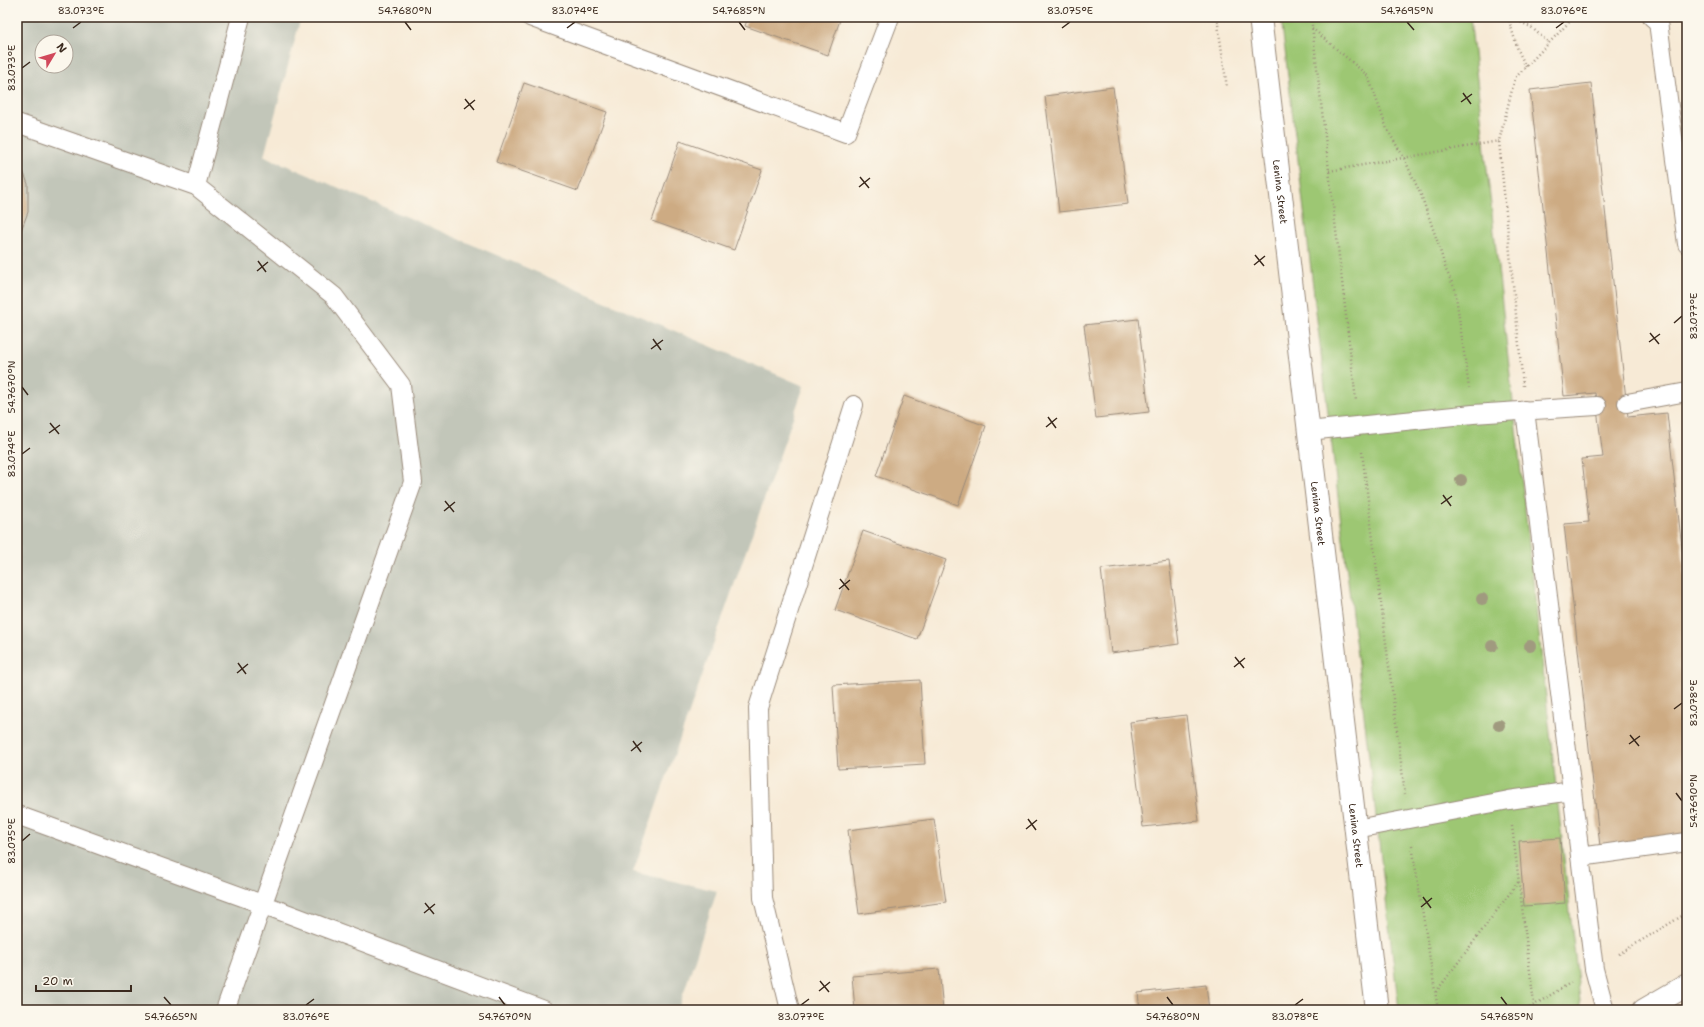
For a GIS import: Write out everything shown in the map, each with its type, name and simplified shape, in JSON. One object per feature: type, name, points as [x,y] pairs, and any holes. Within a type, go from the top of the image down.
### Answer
[{"type":"street","name":"Lenina Street","points":[[1260,17],[1308,432],[1378,1010]]},
{"type":"street","points":[[1644,1010],[1687,985]]},
{"type":"lane","points":[[196,186],[241,17]]},
{"type":"lane","points":[[530,17],[846,133],[890,17]]},
{"type":"lane","points":[[1652,17],[1658,22],[1687,244]]},
{"type":"lane","points":[[17,123],[196,186],[334,296],[401,385],[413,482],[225,1010]]},
{"type":"lane","points":[[1627,404],[1687,392]]},
{"type":"lane","points":[[790,1010],[763,898],[758,708],[854,405]]},
{"type":"lane","points":[[1308,432],[1473,414],[1597,406]]},
{"type":"lane","points":[[1525,410],[1594,969],[1605,1010]]},
{"type":"lane","points":[[1356,829],[1509,800],[1572,791]]},
{"type":"lane","points":[[17,815],[262,904],[544,1010]]},
{"type":"lane","points":[[1580,857],[1687,842]]},
{"type":"path","points":[[1217,17],[1227,88]]},
{"type":"path","points":[[1311,17],[1359,426],[1408,820],[1438,1010]]},
{"type":"path","points":[[1509,17],[1531,27],[1549,43]]},
{"type":"path","points":[[1509,17],[1518,50],[1526,67]]},
{"type":"path","points":[[1525,410],[1499,141],[1515,78],[1574,17]]},
{"type":"path","points":[[1312,27],[1368,76],[1387,129],[1404,158],[1421,195],[1446,270],[1455,289],[1473,414]]},
{"type":"path","points":[[1329,171],[1499,141]]},
{"type":"path","points":[[1509,800],[1534,1004]]},
{"type":"path","points":[[1436,992],[1519,881]]},
{"type":"shaded area","points":[[17,17],[301,17],[264,156],[804,386],[633,872],[717,891],[678,1010],[17,1010]]},
{"type":"green space","points":[[1281,17],[1470,17],[1581,1010],[1399,1010]]},
{"type":"building","points":[[748,17],[841,17],[828,55],[745,26]]},
{"type":"building","points":[[524,83],[607,112],[578,191],[496,162]]},
{"type":"building","points":[[1591,83],[1628,417],[1667,413],[1687,594],[1687,836],[1600,846],[1564,524],[1589,522],[1582,459],[1603,457],[1595,393],[1564,396],[1530,90]]},
{"type":"building","points":[[1113,87],[1128,204],[1059,212],[1045,96]]},
{"type":"building","points":[[680,141],[762,170],[734,250],[652,221]]},
{"type":"building","points":[[17,155],[28,184],[28,212],[17,241]]},
{"type":"building","points":[[1138,319],[1149,412],[1096,418],[1084,325]]},
{"type":"building","points":[[904,396],[986,426],[958,505],[876,476]]},
{"type":"building","points":[[863,531],[946,560],[917,639],[835,610]]},
{"type":"building","points":[[1169,561],[1179,644],[1111,653],[1101,569]]},
{"type":"building","points":[[920,680],[925,764],[838,769],[833,685]]},
{"type":"building","points":[[1186,715],[1199,821],[1143,827],[1130,722]]},
{"type":"building","points":[[934,819],[946,902],[859,914],[848,830]]},
{"type":"building","points":[[1560,838],[1565,903],[1524,906],[1519,841]]},
{"type":"building","points":[[939,969],[943,1010],[855,1010],[852,976]]},
{"type":"building","points":[[1206,985],[1209,1010],[1140,1010],[1138,993]]}]
